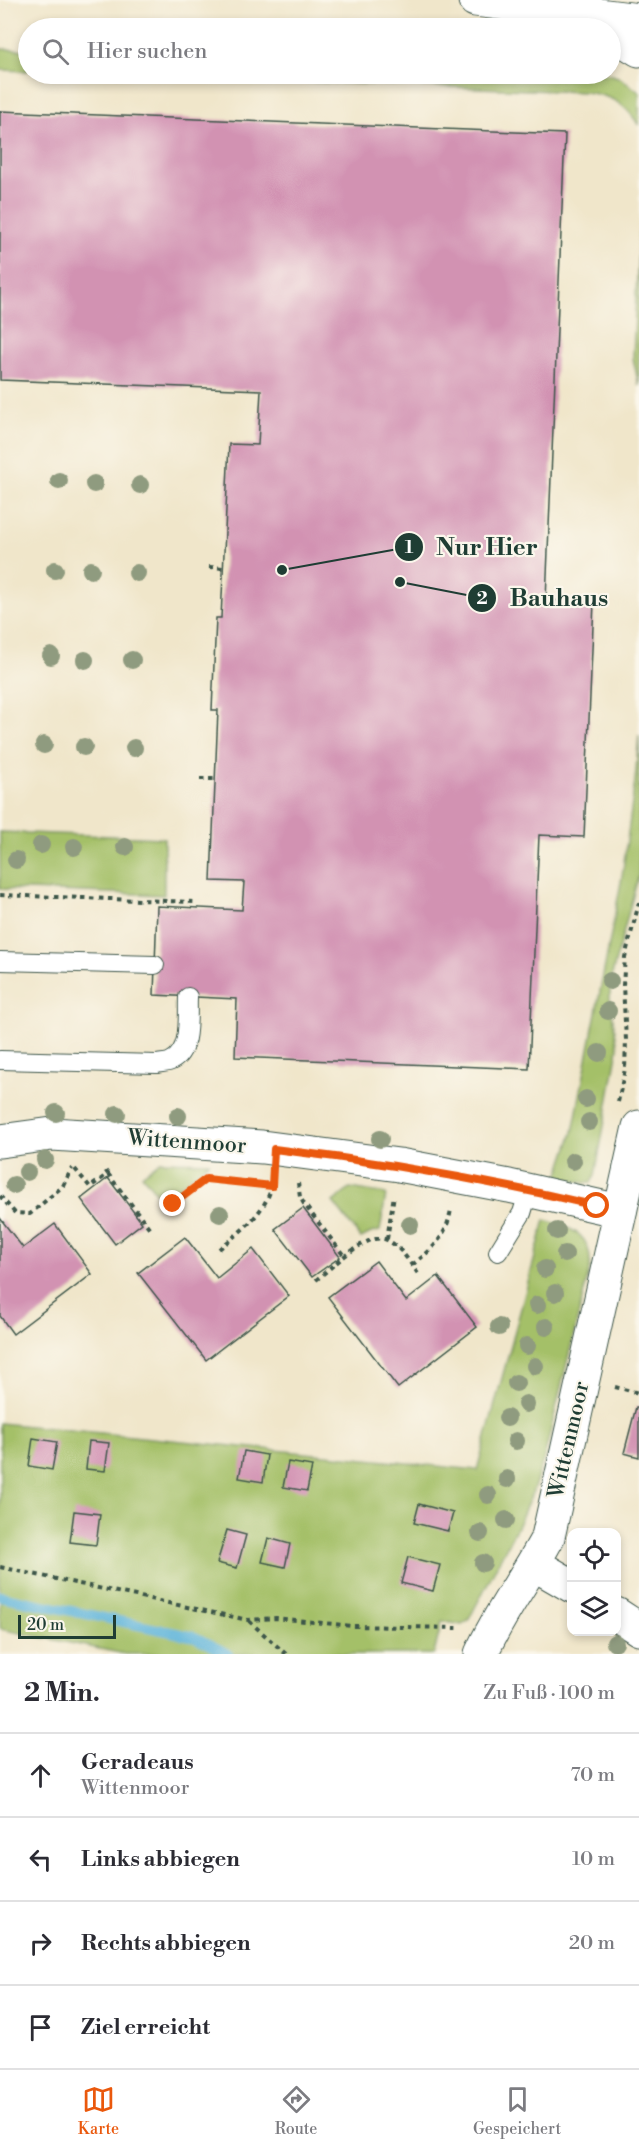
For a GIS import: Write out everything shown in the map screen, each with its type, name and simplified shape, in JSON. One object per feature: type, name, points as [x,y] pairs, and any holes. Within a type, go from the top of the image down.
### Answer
[{"type":"main road","points":[[475,0],[639,20]]},
{"type":"main road","points":[[564,10],[581,18]]},
{"type":"main road","points":[[621,39],[639,50]]},
{"type":"main road","name":"Wittenmoor","points":[[487,1641],[548,1537],[639,1127]]},
{"type":"main road","name":"Wittenmoor","points":[[0,1141],[52,1134],[288,1150],[399,1165],[529,1190],[620,1211]]},
{"type":"main road","points":[[534,1564],[567,1583]]},
{"type":"main road","points":[[621,1617],[639,1629]]},
{"type":"lane","points":[[0,961],[155,965]]},
{"type":"lane","points":[[0,1060],[157,1064],[171,1061],[182,1052],[186,1036],[188,997]]},
{"type":"lane","points":[[498,1252],[522,1213],[529,1190]]},
{"type":"path","points":[[209,567],[224,568]]},
{"type":"path","points":[[200,778],[216,779]]},
{"type":"path","points":[[0,895],[194,902]]},
{"type":"path","points":[[618,1103],[625,1069],[623,985],[625,957],[639,903]]},
{"type":"path","points":[[0,1196],[15,1213],[30,1214],[38,1208],[63,1186],[71,1171],[76,1136]]},
{"type":"path","points":[[219,1249],[260,1212],[288,1150]]},
{"type":"path","points":[[288,1150],[298,1181],[300,1197],[345,1257]]},
{"type":"path","points":[[387,1239],[399,1165]]},
{"type":"path","points":[[108,1174],[151,1230]]},
{"type":"path","points":[[412,1265],[430,1251],[445,1232],[456,1176]]},
{"type":"path","points":[[173,1204],[206,1179],[272,1186]]},
{"type":"path","points":[[316,1280],[370,1239],[378,1237],[387,1239],[400,1250],[419,1275]]},
{"type":"path","points":[[0,1567],[248,1620],[276,1618],[487,1641]]},
{"type":"path","points":[[248,1620],[286,1654]]},
{"type":"green space","points":[[0,49],[18,50],[18,71],[0,70]]},
{"type":"green space","points":[[621,79],[639,92],[639,126],[629,112],[617,102],[602,95],[585,92],[368,84],[621,84]]},
{"type":"green space","points":[[639,231],[639,386],[633,358]]},
{"type":"green space","points":[[639,735],[639,874],[610,982],[610,1002],[618,1048],[595,1176],[591,1182],[585,1183],[558,1177],[573,1132],[622,877]]},
{"type":"green space","points":[[0,832],[164,838],[164,895],[0,889]]},
{"type":"green space","points":[[160,1161],[209,1162],[162,1200],[142,1175]]},
{"type":"green space","points":[[351,1188],[386,1194],[380,1231],[361,1238],[333,1202]]},
{"type":"green space","points":[[545,1220],[572,1230],[584,1240],[590,1256],[590,1267],[544,1458],[518,1525],[468,1621],[462,1625],[442,1621],[434,1654],[125,1654],[0,1629],[0,1423],[477,1470]]},
{"type":"building","points":[[0,111],[565,134],[546,600],[594,602],[584,837],[539,835],[529,1069],[235,1057],[237,999],[154,995],[157,906],[242,910],[244,882],[211,881],[218,710],[212,710],[216,618],[221,618],[229,444],[258,445],[261,390],[0,380]]},
{"type":"building","points":[[108,1178],[142,1223],[115,1244],[81,1199]]},
{"type":"building","points":[[303,1208],[340,1257],[312,1277],[275,1229]]},
{"type":"building","points":[[0,1218],[23,1248],[55,1224],[92,1274],[13,1334],[0,1316]]},
{"type":"building","points":[[185,1237],[217,1278],[253,1249],[289,1296],[206,1360],[138,1273]]},
{"type":"building","points":[[376,1261],[406,1301],[438,1276],[477,1327],[398,1388],[328,1297]]},
{"type":"building","points":[[636,1407],[639,1407],[639,1457],[624,1453]]},
{"type":"building","points":[[33,1438],[57,1442],[52,1470],[29,1466]]},
{"type":"building","points":[[89,1441],[109,1443],[105,1471],[86,1469]]},
{"type":"building","points":[[244,1451],[267,1455],[263,1482],[239,1478]]},
{"type":"building","points":[[288,1462],[312,1466],[307,1491],[283,1487]]},
{"type":"building","points":[[419,1504],[453,1513],[448,1531],[414,1523]]},
{"type":"building","points":[[74,1511],[100,1514],[96,1545],[70,1542]]},
{"type":"building","points":[[227,1530],[246,1535],[237,1568],[217,1563]]},
{"type":"building","points":[[268,1538],[290,1544],[285,1567],[262,1562]]},
{"type":"building","points":[[408,1557],[440,1565],[433,1591],[401,1583]]},
{"type":"waterway","points":[[0,1596],[195,1637],[228,1654]]},
{"type":"place","name":"Nur Hier","points":[[282,570]]},
{"type":"place","name":"Bauhaus","points":[[400,582]]},
{"type":"route","points":[[173,1204],[206,1179],[272,1186],[274,1149],[399,1165],[597,1206]]}]
